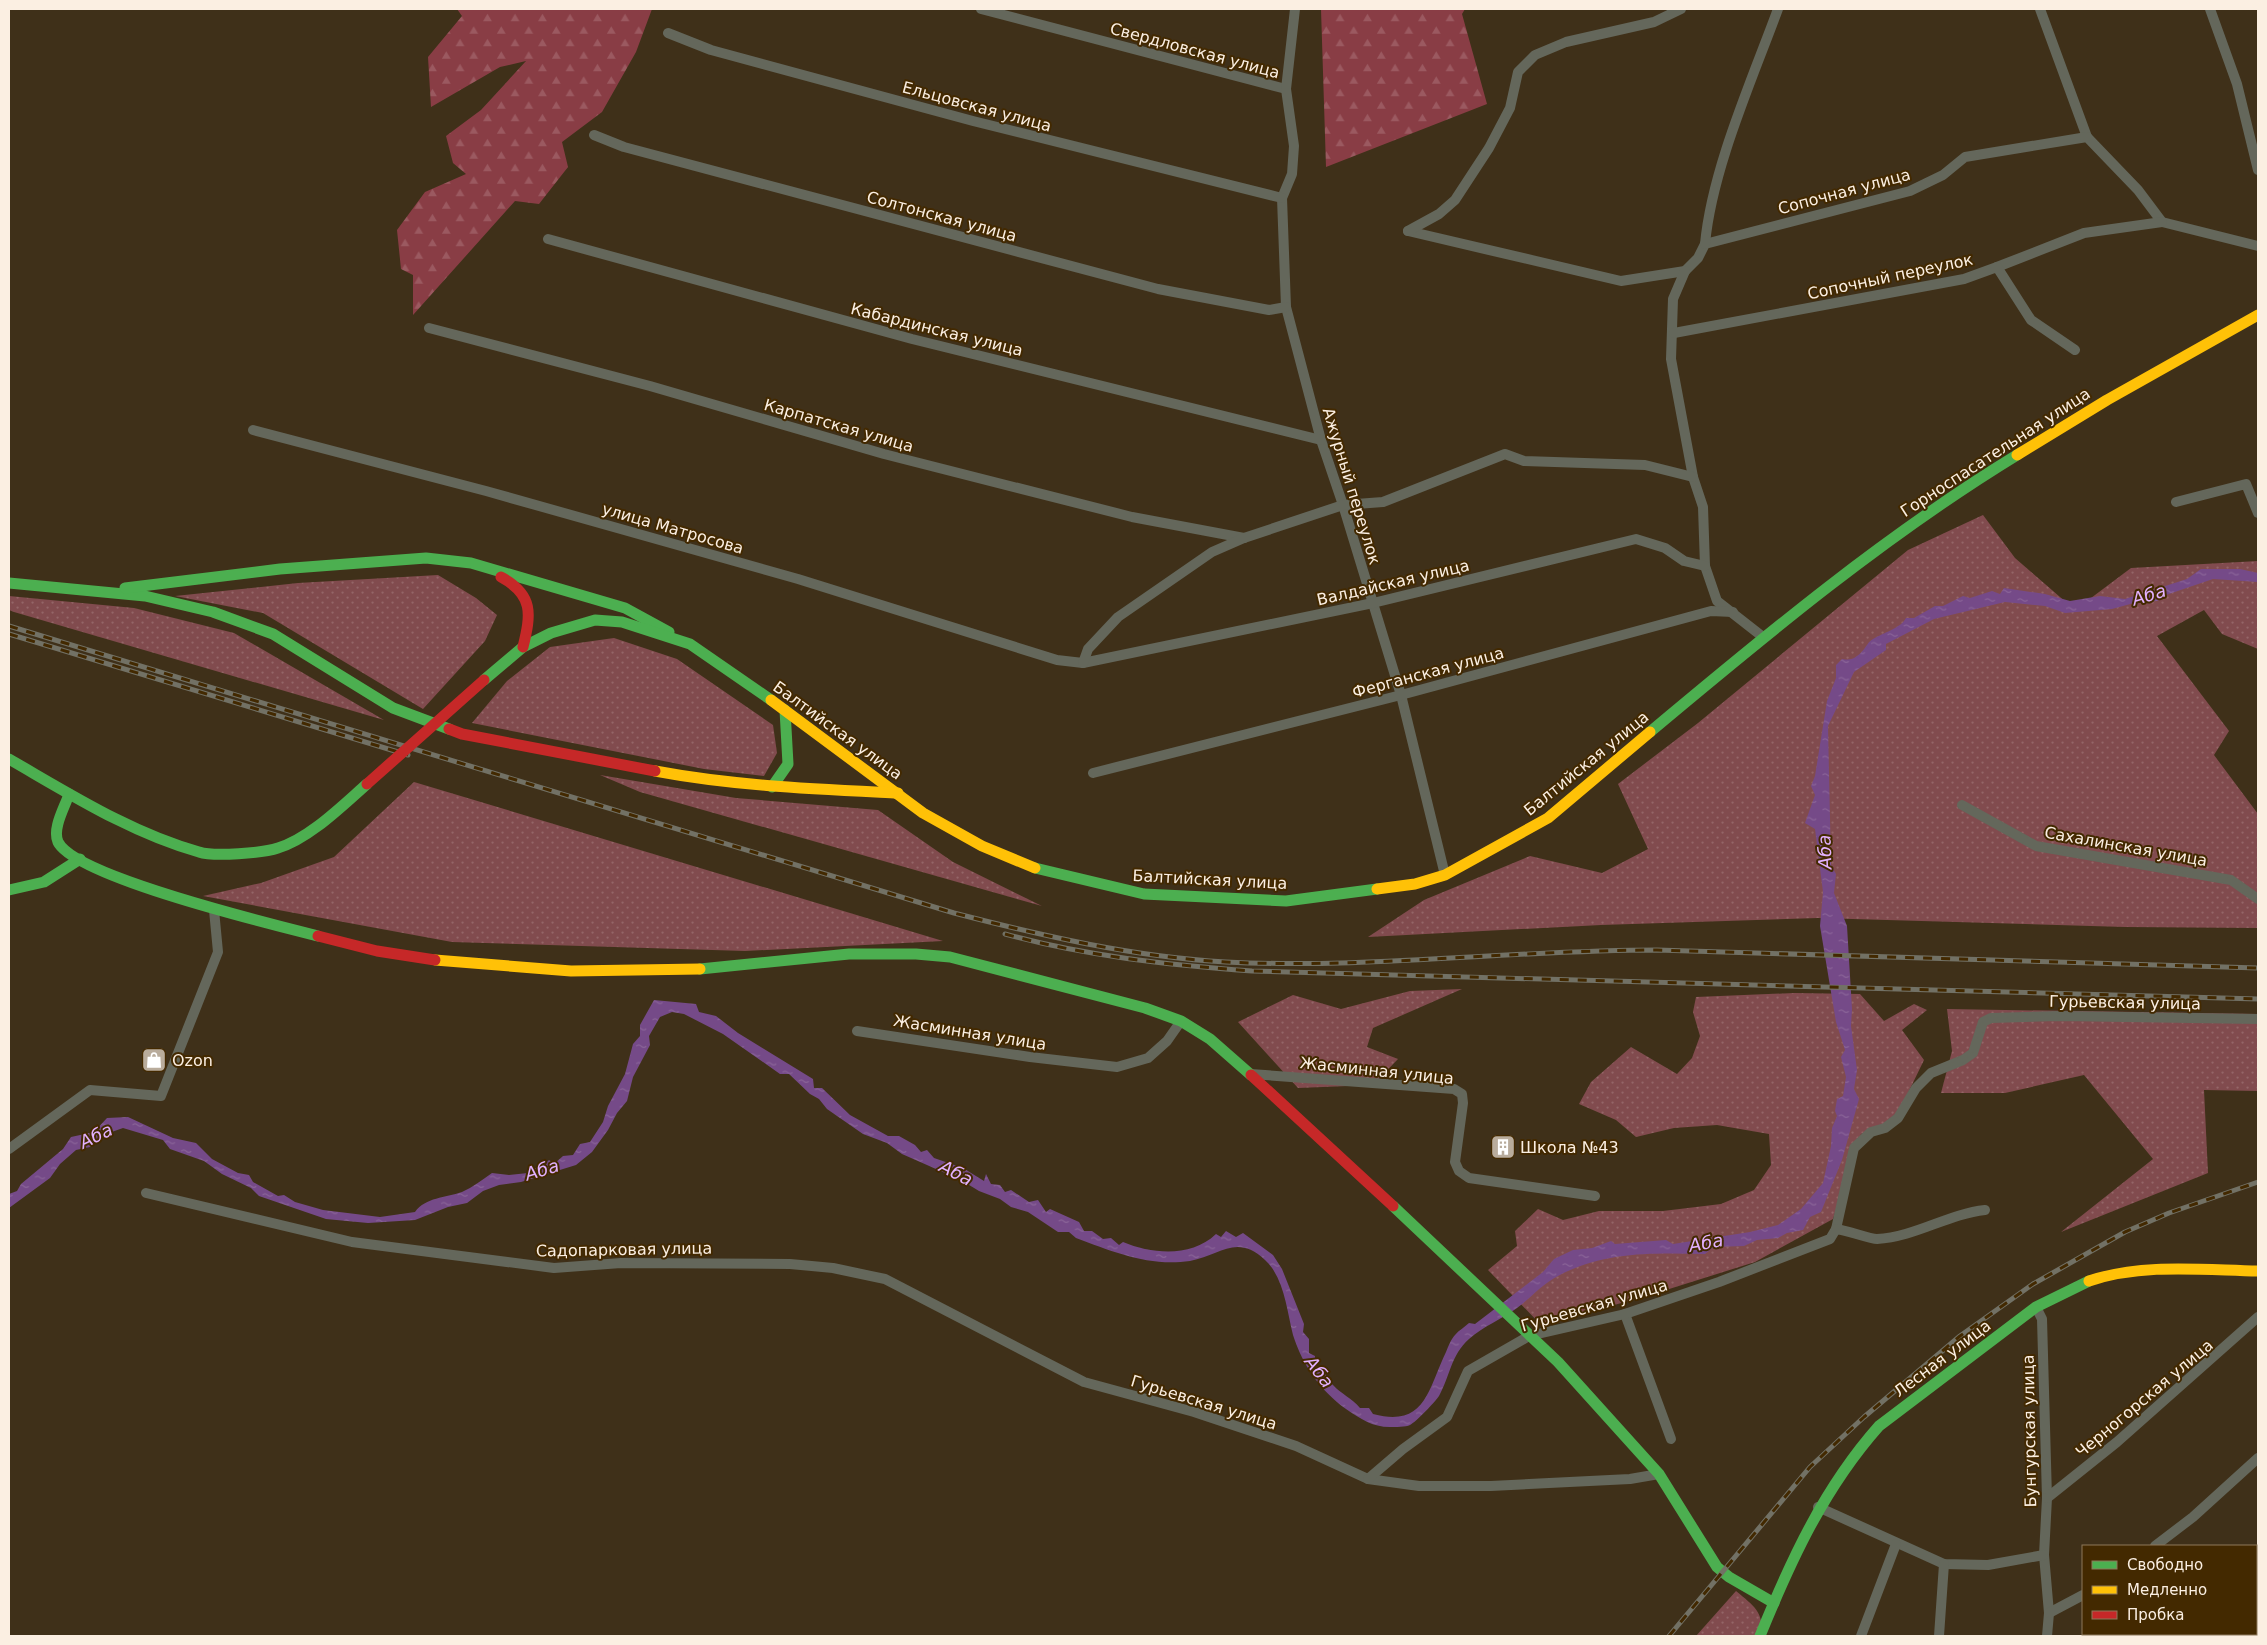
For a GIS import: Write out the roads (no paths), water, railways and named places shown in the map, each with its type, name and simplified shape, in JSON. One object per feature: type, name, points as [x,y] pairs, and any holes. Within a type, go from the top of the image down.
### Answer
[{"type":"main road","name":"Горноспасательная улица","points":[[1763,637],[1910,525],[1996,467],[2108,400],[2258,315]]},
{"type":"main road","points":[[100,591],[389,559],[426,558],[471,562],[625,608],[690,644]]},
{"type":"main road","points":[[471,562],[510,580],[522,590],[528,602],[529,616],[523,647]]},
{"type":"main road","points":[[9,583],[145,596],[213,612],[273,634],[393,708],[462,734],[693,778],[772,787],[898,794]]},
{"type":"main road","name":"Балтийская улица","points":[[9,759],[116,820],[201,852],[243,853],[279,848],[322,824],[523,647],[551,633],[595,620],[622,622],[690,644],[785,710],[924,813],[982,846],[1026,864],[1075,880],[1144,894],[1286,901],[1415,884],[1445,875],[1548,818],[1763,637]]},
{"type":"main road","points":[[772,787],[788,764],[788,736],[785,710]]},
{"type":"main road","points":[[69,794],[58,827],[58,840],[64,850],[100,870],[214,910],[386,953],[442,962],[523,968],[679,970],[879,953],[923,953],[950,957],[1136,1006],[1181,1022],[1210,1039],[1251,1074],[1558,1362],[1659,1474],[1717,1567],[1729,1578],[1774,1603]]},
{"type":"main road","points":[[9,890],[44,882],[80,859]]},
{"type":"main road","name":"Лесная улица","points":[[1760,1636],[1818,1507],[1857,1449],[1879,1426],[2036,1308],[2056,1295],[2098,1278],[2135,1270],[2258,1272]]},
{"type":"street","name":"Свердловская улица","points":[[981,9],[1286,89]]},
{"type":"street","points":[[1282,198],[1292,174],[1294,146],[1286,89],[1295,9]]},
{"type":"street","points":[[1681,9],[1654,22],[1566,42],[1535,55],[1518,72],[1510,108],[1489,148],[1456,200],[1439,214],[1408,231],[1621,281],[1685,271]]},
{"type":"street","points":[[1763,637],[1717,601],[1705,566],[1703,507],[1693,477],[1671,359],[1674,333],[1673,299],[1685,271],[1698,258],[1705,244],[1707,224],[1728,145],[1778,9]]},
{"type":"street","points":[[2040,9],[2087,137],[2138,190],[2162,222]]},
{"type":"street","points":[[2210,9],[2237,84],[2258,170]]},
{"type":"street","name":"Ельцовская улица","points":[[668,34],[711,50],[954,116],[1282,198]]},
{"type":"street","name":"Солтонская улица","points":[[594,135],[624,147],[1158,289],[1269,310],[1286,307]]},
{"type":"street","name":"Сопочная улица","points":[[1705,244],[1910,191],[1943,175],[1966,157],[2087,137]]},
{"type":"street","name":"Ажурный переулок","points":[[1282,198],[1286,307],[1321,440],[1343,505],[1401,695],[1445,875]]},
{"type":"street","points":[[1997,267],[2084,234],[2162,222],[2258,246]]},
{"type":"street","name":"Кабардинская улица","points":[[548,239],[912,339],[1321,440]]},
{"type":"street","name":"Сопочный переулок","points":[[1674,333],[1964,279],[1997,267],[2031,320],[2075,350]]},
{"type":"street","name":"Карпатская улица","points":[[429,328],[650,386],[884,454],[1132,517],[1244,538]]},
{"type":"street","name":"улица Матросова","points":[[253,430],[496,494],[798,579],[1057,660],[1083,663]]},
{"type":"street","name":"Карпатская улица","points":[[1083,663],[1088,649],[1118,617],[1212,552],[1244,538],[1343,505],[1383,502],[1505,454],[1524,461],[1645,465],[1693,477]]},
{"type":"street","points":[[2176,502],[2246,484],[2258,513]]},
{"type":"street","name":"Валдайская улица","points":[[1083,663],[1374,604],[1636,539],[1665,548],[1684,561],[1705,566]]},
{"type":"street","name":"Ферганская улица","points":[[1093,773],[1401,695],[1711,611],[1733,612]]},
{"type":"street","name":"Сахалинская улица","points":[[1962,805],[2036,846],[2231,880],[2258,899]]},
{"type":"street","points":[[9,1149],[90,1090],[161,1096],[218,952],[214,910]]},
{"type":"street","name":"Гурьевская улица","points":[[1368,1479],[1403,1449],[1447,1417],[1468,1371],[1526,1332],[1625,1314],[1719,1282],[1830,1239],[1836,1229],[1854,1148],[1871,1132],[1885,1128],[1898,1118],[1916,1088],[1931,1073],[1963,1060],[1973,1053],[1979,1029],[1983,1022],[1991,1018],[2059,1016],[2258,1019]]},
{"type":"street","name":"Жасминная улица","points":[[857,1031],[1030,1057],[1118,1067],[1148,1058],[1167,1042],[1181,1022]]},
{"type":"street","name":"Жасминная улица","points":[[1251,1074],[1454,1090],[1462,1094],[1463,1104],[1455,1162],[1463,1175],[1469,1178],[1595,1196]]},
{"type":"street","name":"Садопарковая улица","points":[[146,1193],[352,1242],[554,1268],[621,1263],[790,1264],[833,1268],[885,1279],[1084,1382]]},
{"type":"street","points":[[1836,1229],[1876,1239],[1916,1229],[1967,1212],[1985,1210]]},
{"type":"street","name":"Бунгурская улица","points":[[2036,1308],[2042,1319],[2047,1498],[2044,1555],[2049,1613],[2047,1636]]},
{"type":"street","points":[[1625,1314],[1672,1439]]},
{"type":"street","name":"Черногорская улица","points":[[2047,1498],[2117,1442],[2258,1317]]},
{"type":"street","name":"Гурьевская улица","points":[[1084,1382],[1194,1412],[1296,1446],[1368,1479],[1418,1486],[1491,1486],[1603,1480],[1659,1474]]},
{"type":"street","points":[[2156,1545],[2193,1516],[2258,1458]]},
{"type":"street","points":[[1818,1507],[1896,1544],[1944,1564],[1988,1565],[2044,1555]]},
{"type":"street","points":[[1861,1636],[1896,1544]]},
{"type":"street","points":[[1939,1636],[1944,1564]]},
{"type":"street","points":[[2049,1613],[2082,1596]]},
{"type":"water","name":"Аба","points":[[2201,569],[2240,569],[2258,573],[2258,582],[2213,579],[2166,595],[2157,601],[2134,603],[2112,609],[2065,613],[2045,606],[2005,602],[1934,619],[1886,644],[1886,650],[1854,672],[1828,726],[1831,865],[1836,874],[1834,893],[1847,926],[1852,1009],[1851,1026],[1857,1070],[1854,1089],[1859,1099],[1842,1160],[1821,1212],[1810,1217],[1803,1230],[1787,1233],[1778,1238],[1757,1240],[1744,1246],[1714,1247],[1705,1254],[1648,1254],[1611,1258],[1575,1268],[1558,1276],[1517,1308],[1480,1331],[1463,1345],[1454,1359],[1439,1396],[1421,1416],[1408,1426],[1384,1427],[1367,1422],[1337,1402],[1320,1385],[1307,1367],[1297,1346],[1284,1295],[1277,1276],[1265,1260],[1255,1252],[1236,1247],[1190,1261],[1160,1262],[1118,1253],[1076,1238],[1069,1232],[1058,1232],[1028,1212],[1011,1207],[1000,1199],[979,1191],[961,1180],[902,1154],[887,1143],[863,1134],[827,1109],[819,1099],[810,1094],[789,1074],[780,1074],[723,1034],[684,1014],[672,1012],[660,1017],[649,1036],[650,1045],[633,1077],[627,1101],[592,1152],[576,1165],[521,1182],[499,1185],[483,1191],[467,1203],[448,1207],[415,1220],[368,1223],[326,1219],[259,1196],[251,1188],[222,1174],[204,1161],[170,1149],[163,1140],[123,1128],[106,1134],[90,1147],[76,1150],[60,1164],[50,1178],[9,1208],[9,1194],[17,1191],[21,1184],[63,1149],[71,1137],[94,1132],[107,1118],[128,1117],[173,1138],[196,1143],[212,1159],[238,1173],[249,1175],[253,1182],[278,1196],[284,1195],[295,1202],[323,1210],[380,1217],[415,1212],[425,1203],[462,1192],[492,1173],[509,1175],[528,1173],[530,1168],[541,1168],[549,1160],[554,1164],[563,1156],[573,1155],[580,1144],[590,1142],[603,1122],[608,1106],[625,1074],[633,1044],[640,1036],[640,1025],[654,1000],[696,1004],[699,1012],[716,1016],[738,1033],[813,1079],[814,1088],[822,1088],[850,1115],[888,1136],[899,1136],[915,1145],[921,1152],[927,1150],[934,1158],[963,1168],[984,1181],[986,1174],[991,1184],[1000,1185],[1005,1192],[1011,1190],[1029,1202],[1038,1200],[1046,1212],[1050,1209],[1079,1222],[1084,1231],[1092,1231],[1103,1239],[1111,1238],[1119,1245],[1123,1242],[1146,1249],[1171,1252],[1195,1247],[1206,1242],[1216,1234],[1221,1237],[1226,1231],[1236,1237],[1243,1233],[1273,1255],[1282,1269],[1304,1324],[1303,1332],[1309,1339],[1309,1353],[1315,1356],[1315,1365],[1324,1372],[1330,1382],[1360,1408],[1369,1408],[1373,1414],[1391,1417],[1404,1415],[1415,1410],[1423,1402],[1450,1343],[1457,1333],[1469,1323],[1475,1324],[1543,1272],[1554,1259],[1573,1250],[1592,1248],[1611,1241],[1615,1244],[1666,1240],[1673,1244],[1750,1232],[1778,1225],[1801,1209],[1823,1183],[1831,1146],[1832,1128],[1837,1116],[1835,1111],[1837,1099],[1843,1096],[1846,1077],[1841,1057],[1845,1050],[1836,1022],[1820,926],[1823,892],[1815,829],[1805,823],[1815,795],[1811,786],[1815,776],[1827,701],[1836,678],[1836,665],[1842,659],[1855,657],[1862,652],[1871,640],[1904,622],[1906,618],[1914,618],[1935,606],[1943,606],[1963,596],[1970,598],[1992,591],[2000,594],[2004,588],[2045,594],[2070,601],[2100,596],[2125,599],[2187,579]]},
{"type":"railway","points":[[9,626],[954,913],[1021,930],[1123,950],[1226,962],[1280,963],[1334,963],[1657,950],[2258,968]]},
{"type":"railway","points":[[9,634],[408,755]]},
{"type":"railway","points":[[1005,934],[1096,954],[1189,966],[1252,971],[2258,999]]},
{"type":"railway","points":[[1669,1636],[1810,1467],[1864,1417],[1960,1336],[2033,1284],[2125,1232],[2169,1213],[2258,1182]]},
{"type":"place","name":"Ozon","points":[[154,1060]]},
{"type":"place","name":"Школа №43","points":[[1503,1147]]}]
